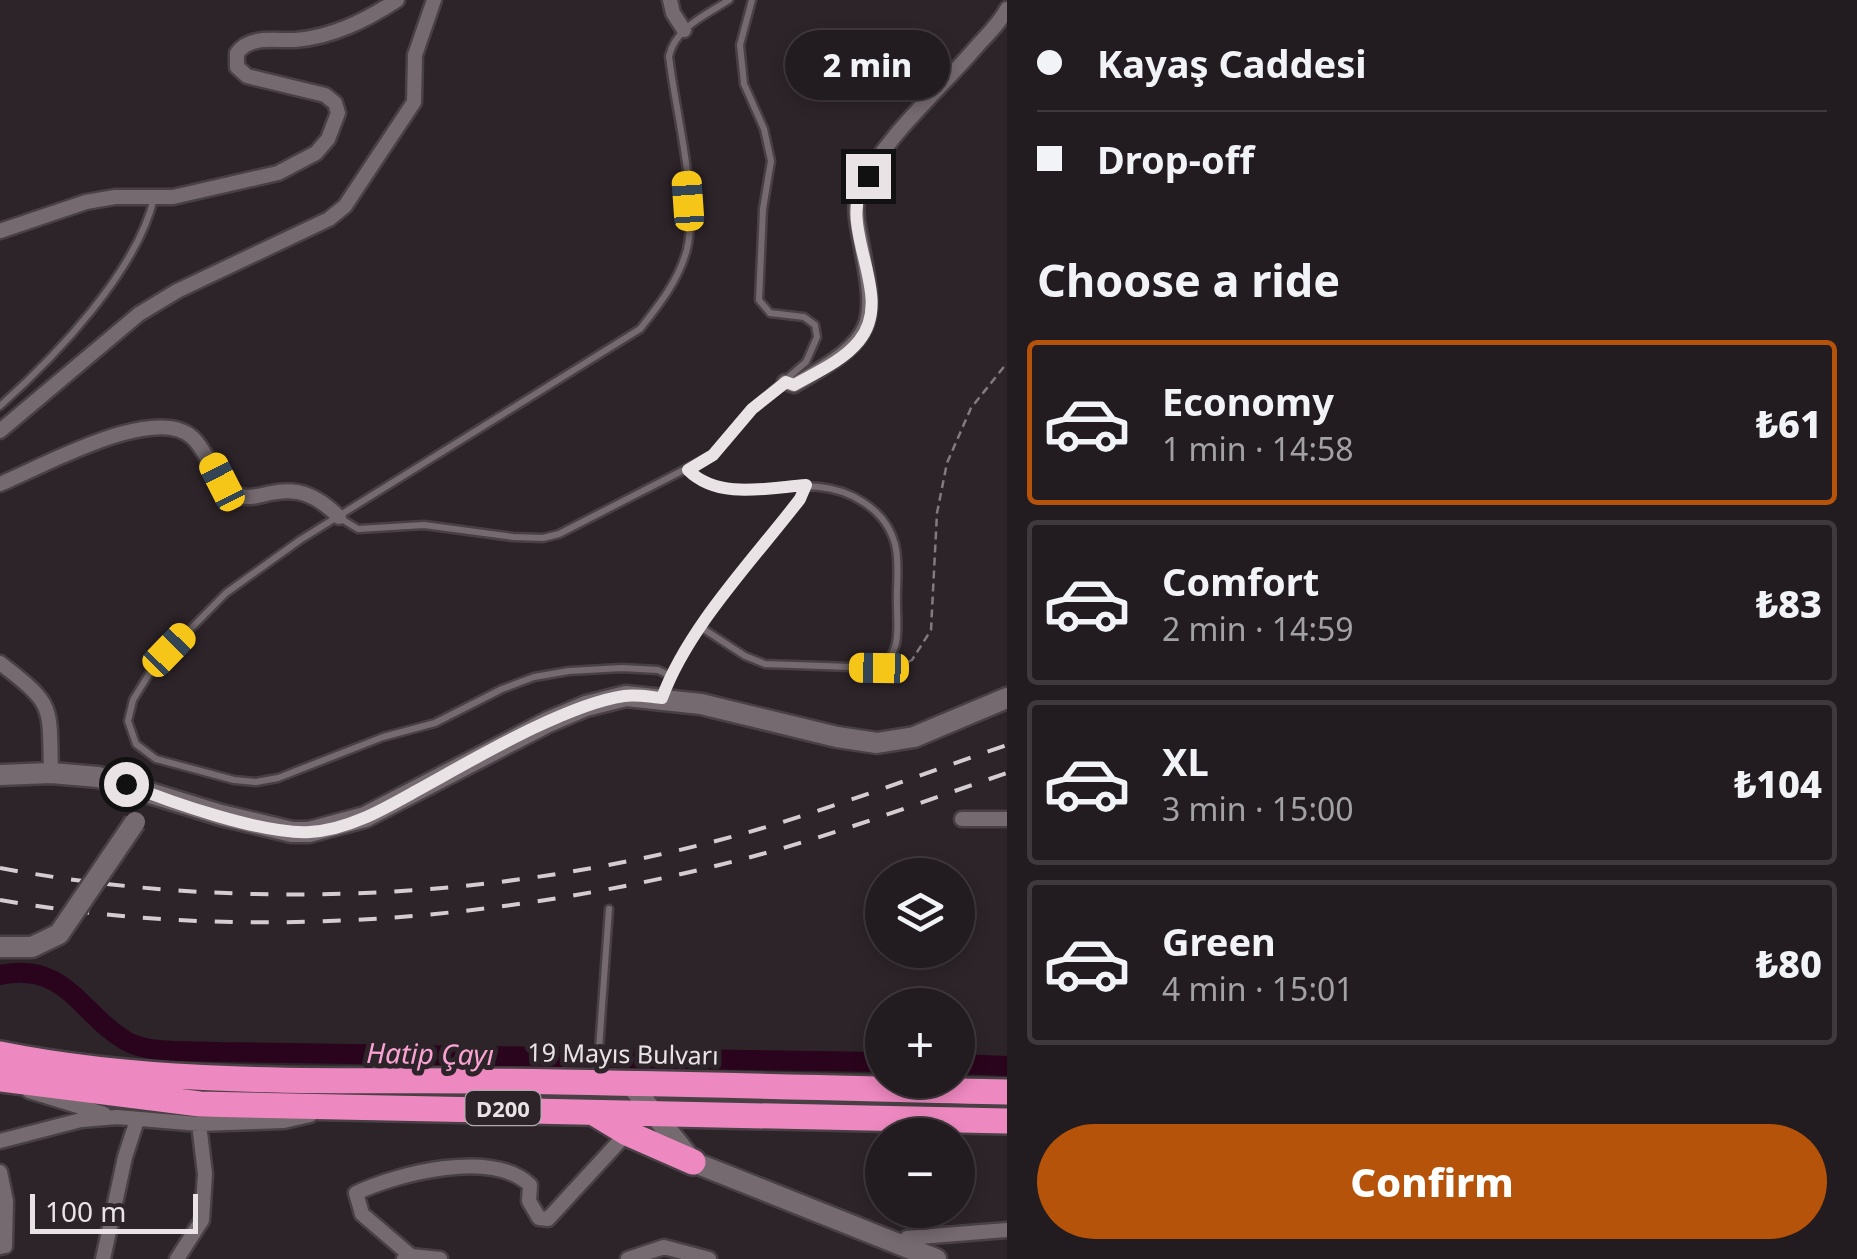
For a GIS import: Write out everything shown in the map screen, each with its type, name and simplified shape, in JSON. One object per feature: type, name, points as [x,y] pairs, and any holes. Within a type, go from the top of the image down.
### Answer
[{"type":"highway","name":"19 Mayıs Bulvarı","points":[[0,1054],[70,1066],[267,1080],[597,1075],[629,1082],[1007,1092]]},
{"type":"highway","name":"D200","points":[[0,1080],[200,1104],[1007,1121]]},
{"type":"highway","points":[[590,1110],[693,1162]]},
{"type":"street","points":[[0,231],[86,202],[182,196],[271,176],[320,150],[338,113],[332,100],[247,76],[237,67],[236,53],[243,45],[255,41],[302,39],[337,32],[397,0]]},
{"type":"street","points":[[0,431],[139,314],[186,286],[329,219],[346,206],[414,102],[414,55],[434,0]]},
{"type":"street","points":[[670,0],[684,30]]},
{"type":"street","points":[[786,382],[794,385],[824,368],[862,337],[871,306],[856,216],[860,188],[892,140],[1007,10]]},
{"type":"street","points":[[0,484],[117,435],[166,425],[180,428],[194,439],[231,492],[250,497],[300,492],[325,504],[339,518]]},
{"type":"street","points":[[0,664],[34,690],[49,709],[51,773]]},
{"type":"street","points":[[0,775],[51,773],[98,777],[158,798],[292,832],[322,831],[388,806],[586,706],[626,696],[701,704],[836,737],[877,743],[914,737],[1007,698]]},
{"type":"street","points":[[0,947],[32,947],[59,934],[135,822],[158,798]]},
{"type":"street","points":[[962,819],[1007,819]]},
{"type":"street","points":[[0,1080],[59,1102],[137,1120],[199,1124],[284,1121],[352,1105]]},
{"type":"street","points":[[629,1082],[693,1162],[936,1259]]},
{"type":"street","points":[[50,1128],[59,1102]]},
{"type":"street","points":[[693,1162],[689,1142],[706,1114]]},
{"type":"street","points":[[0,1141],[117,1117]]},
{"type":"street","points":[[103,1259],[137,1120]]},
{"type":"street","points":[[177,1259],[202,1220],[205,1174],[199,1124]]},
{"type":"street","points":[[440,1259],[407,1258],[362,1214],[356,1193],[389,1178],[490,1166],[512,1172],[530,1185],[529,1201],[543,1220],[548,1219],[627,1132]]},
{"type":"street","points":[[0,1172],[6,1225],[5,1246],[0,1247]]},
{"type":"street","points":[[900,1246],[907,1238],[1007,1230]]},
{"type":"street","points":[[628,1259],[664,1247],[709,1259]]},
{"type":"lane","points":[[671,676],[658,670],[622,668],[569,671],[534,678],[435,722],[383,737],[267,781],[234,780],[156,759],[136,744],[128,728],[130,706],[154,666],[226,592],[282,552],[640,329],[662,301],[683,260],[690,228],[682,130],[669,56],[674,41],[684,30],[729,0]]},
{"type":"lane","points":[[339,518],[358,529],[424,524],[542,538],[559,534],[713,455],[752,409],[806,362],[817,333],[808,318],[770,313],[759,300],[763,209],[770,161],[764,129],[744,84],[740,45],[752,0]]},
{"type":"lane","points":[[0,406],[64,342],[130,258],[144,234],[154,198]]},
{"type":"lane","points":[[688,470],[699,481],[726,489],[830,486],[876,512],[891,533],[896,553],[898,639],[891,658],[879,668],[765,664],[702,628]]},
{"type":"lane","points":[[662,698],[671,676],[702,628],[800,499],[806,485]]},
{"type":"lane","points":[[597,1075],[609,908]]},
{"type":"path","points":[[891,658],[909,662],[931,630],[938,513],[947,463],[971,408],[1007,363]]},
{"type":"waterway","name":"Hatip Çayı","points":[[0,975],[22,973],[57,983],[126,1041],[159,1050],[865,1062]]},
{"type":"waterway","name":"Hatip Çayı","points":[[975,1065],[1007,1066]]},
{"type":"railway","points":[[0,868],[185,891],[373,893],[467,886],[652,856],[742,834],[1007,745]]},
{"type":"railway","points":[[0,900],[93,913],[187,920],[375,919],[469,910],[656,880],[747,858],[1007,773]]},
{"type":"route","points":[[126,784],[164,800],[262,826],[292,832],[322,831],[388,806],[586,706],[626,696],[662,698],[671,676],[710,615],[800,499],[806,485],[726,489],[699,481],[688,470],[709,459],[738,423],[786,382],[794,385],[824,368],[862,337],[871,306],[856,209],[860,188],[868,176]]}]
